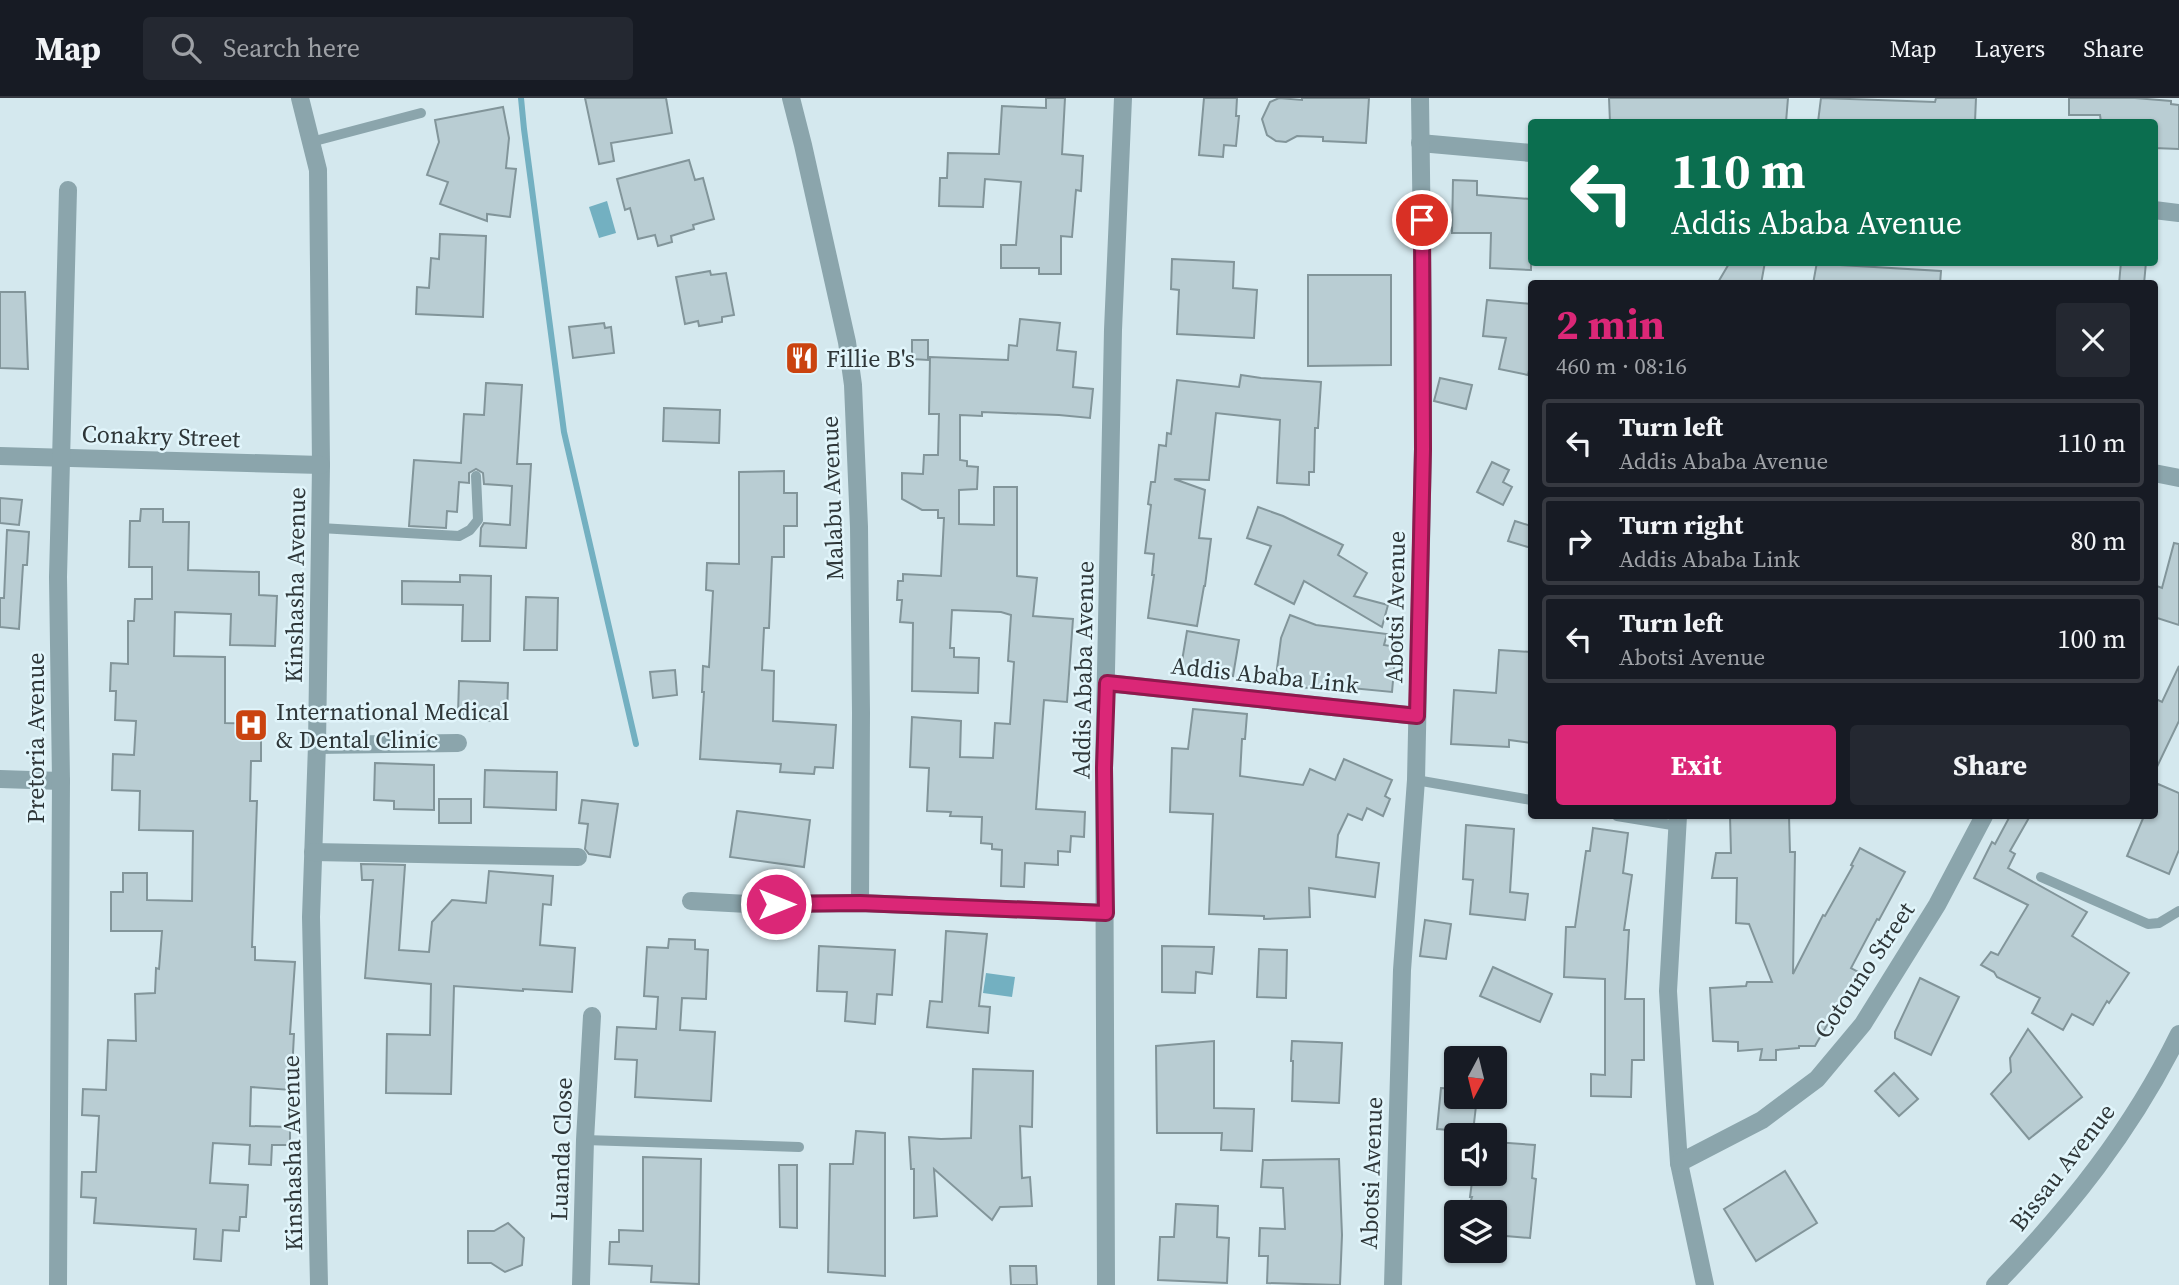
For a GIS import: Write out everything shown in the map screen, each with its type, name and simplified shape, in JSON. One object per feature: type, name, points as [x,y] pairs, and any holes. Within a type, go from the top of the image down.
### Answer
[{"type":"street","name":"Kinshasha Avenue","points":[[300,98],[318,170],[321,465],[317,745],[311,917],[319,1285]]},
{"type":"street","name":"Malabu Avenue","points":[[791,98],[842,318],[853,385],[859,527],[860,903]]},
{"type":"street","name":"Addis Ababa Avenue","points":[[1105,1285],[1104,768],[1113,330],[1123,98]]},
{"type":"street","name":"Abotsi Avenue","points":[[1393,1285],[1402,970],[1416,780],[1423,360],[1420,98]]},
{"type":"street","points":[[1420,143],[1528,153]]},
{"type":"street","name":"Pretoria Avenue","points":[[58,1285],[61,781],[58,577],[68,190]]},
{"type":"street","points":[[2158,210],[2179,213]]},
{"type":"street","name":"Conakry Street","points":[[0,456],[321,465]]},
{"type":"street","points":[[2158,473],[2179,478]]},
{"type":"street","name":"Addis Ababa Link","points":[[1107,683],[1417,716]]},
{"type":"street","points":[[317,745],[458,743]]},
{"type":"street","points":[[0,779],[61,781]]},
{"type":"street","name":"Cotouno Street","points":[[1679,1163],[1762,1120],[1817,1079],[1863,1024],[1937,905],[1982,819]]},
{"type":"street","points":[[1678,821],[1668,991],[1679,1163],[1705,1285]]},
{"type":"street","points":[[313,852],[578,857]]},
{"type":"street","points":[[691,901],[748,904],[860,903],[1106,913]]},
{"type":"street","name":"Luanda Close","points":[[581,1285],[592,1016]]},
{"type":"street","name":"Bissau Avenue","points":[[1995,1285],[2095,1172],[2134,1116],[2179,1034]]},
{"type":"lane","points":[[311,142],[421,113]]},
{"type":"lane","points":[[320,528],[459,536],[470,530],[478,520],[476,476]]},
{"type":"lane","points":[[1416,780],[1528,799]]},
{"type":"lane","points":[[1654,819],[1678,821]]},
{"type":"lane","points":[[2041,877],[2148,924],[2159,923],[2179,911]]},
{"type":"lane","points":[[585,1140],[799,1147]]},
{"type":"water","points":[[607,201],[616,233],[599,238],[589,207]]},
{"type":"water","points":[[986,973],[1015,977],[1012,997],[983,993]]},
{"type":"building","points":[[585,98],[666,98],[672,133],[611,143],[614,161],[599,164]]},
{"type":"building","points":[[1046,98],[1065,98],[1062,154],[1083,156],[1081,191],[1076,190],[1072,237],[1061,236],[1061,274],[1039,274],[1039,268],[1001,268],[1001,245],[1016,245],[1021,182],[985,179],[983,207],[939,206],[940,178],[947,178],[948,153],[999,154],[1002,106],[1046,108]]},
{"type":"building","points":[[1204,98],[1237,98],[1236,116],[1239,116],[1236,146],[1224,145],[1223,157],[1199,155]]},
{"type":"building","points":[[1279,98],[1369,98],[1366,143],[1323,141],[1323,137],[1297,136],[1286,142],[1276,141],[1267,135],[1262,119],[1270,102]]},
{"type":"building","points":[[1609,98],[1788,98],[1786,119],[1610,119]]},
{"type":"building","points":[[1821,98],[1935,102],[1936,98],[1976,98],[1975,119],[1818,119]]},
{"type":"building","points":[[2069,98],[2171,101],[2171,104],[2179,105],[2179,149],[2158,148],[2158,119],[2101,119],[2100,115],[2069,115]]},
{"type":"building","points":[[503,107],[509,138],[506,168],[516,169],[510,217],[487,214],[487,221],[440,204],[448,182],[427,175],[439,142],[435,120]]},
{"type":"building","points":[[689,160],[695,180],[703,178],[714,219],[693,225],[694,229],[671,236],[672,242],[658,246],[655,235],[638,239],[630,208],[625,210],[617,179]]},
{"type":"building","points":[[1453,180],[1477,181],[1477,195],[1528,199],[1528,266],[1531,266],[1531,270],[1490,268],[1491,233],[1452,233]]},
{"type":"building","points":[[440,234],[486,236],[483,317],[416,314],[417,287],[429,288],[431,258],[439,259]]},
{"type":"building","points":[[1172,259],[1234,262],[1233,288],[1257,290],[1254,338],[1177,334],[1179,290],[1171,289]]},
{"type":"building","points":[[1728,266],[1764,266],[1762,280],[1719,280]]},
{"type":"building","points":[[1816,266],[1941,271],[1940,280],[1814,280]]},
{"type":"building","points":[[2121,266],[2146,266],[2144,280],[2119,280]]},
{"type":"building","points":[[710,271],[711,275],[726,273],[734,315],[722,317],[722,322],[699,326],[698,321],[685,324],[676,277]]},
{"type":"building","points":[[1308,275],[1391,275],[1391,365],[1308,366]]},
{"type":"building","points":[[0,292],[25,292],[28,369],[0,368]]},
{"type":"building","points":[[1487,300],[1528,304],[1528,375],[1499,369],[1506,338],[1483,336]]},
{"type":"building","points":[[1020,319],[1060,323],[1057,350],[1076,352],[1073,387],[1093,389],[1090,418],[982,412],[982,416],[960,415],[960,460],[967,461],[967,466],[978,467],[977,489],[959,490],[959,524],[994,525],[994,487],[1017,487],[1017,576],[1037,578],[1033,616],[1073,619],[1067,702],[1044,700],[1036,809],[1085,812],[1084,837],[1071,836],[1070,852],[1058,851],[1058,865],[1025,863],[1024,887],[1001,886],[1002,850],[992,849],[992,844],[981,843],[982,817],[950,816],[951,812],[927,811],[929,768],[910,767],[912,717],[961,721],[960,757],[993,758],[995,723],[1010,724],[1014,662],[1008,661],[1011,615],[1001,612],[952,610],[950,648],[954,648],[954,657],[979,658],[978,693],[912,691],[913,623],[900,622],[902,600],[897,600],[898,581],[903,581],[903,574],[941,576],[944,518],[938,518],[938,510],[922,510],[902,499],[902,473],[923,474],[924,455],[938,455],[939,414],[929,414],[930,357],[1008,360],[1009,345],[1017,346]]},
{"type":"building","points":[[604,323],[605,328],[611,327],[614,353],[573,358],[569,327]]},
{"type":"building","points":[[912,340],[928,340],[928,360],[912,359]]},
{"type":"building","points":[[1241,375],[1321,382],[1318,428],[1315,428],[1314,472],[1309,472],[1309,485],[1277,483],[1280,420],[1216,413],[1209,480],[1174,479],[1205,490],[1199,538],[1211,539],[1197,626],[1148,618],[1154,554],[1145,553],[1151,505],[1148,504],[1151,482],[1155,482],[1159,445],[1166,446],[1167,433],[1171,434],[1177,380],[1239,387]]},
{"type":"building","points":[[1440,378],[1472,385],[1466,409],[1434,401]]},
{"type":"building","points":[[486,383],[522,385],[517,464],[531,464],[526,548],[480,546],[484,523],[510,525],[512,486],[484,484],[483,473],[476,469],[469,473],[469,483],[459,482],[457,512],[447,511],[446,528],[409,526],[414,460],[461,463],[464,414],[484,415]]},
{"type":"building","points":[[664,408],[720,410],[719,443],[663,441]]},
{"type":"building","points":[[1492,462],[1509,470],[1503,482],[1512,487],[1503,505],[1477,492]]},
{"type":"building","points":[[784,471],[784,493],[797,493],[797,526],[784,526],[784,557],[772,557],[769,628],[764,628],[762,670],[774,671],[773,721],[836,725],[833,768],[815,767],[814,774],[780,772],[781,764],[700,759],[703,666],[709,667],[713,591],[706,590],[707,563],[739,564],[739,472]]},
{"type":"building","points":[[0,498],[22,500],[19,525],[0,523]]},
{"type":"building","points":[[1258,507],[1343,545],[1338,555],[1367,573],[1354,596],[1388,605],[1382,627],[1304,581],[1294,604],[1255,584],[1271,546],[1247,538]]},
{"type":"building","points":[[141,509],[163,509],[163,522],[189,522],[188,570],[259,572],[259,595],[277,596],[275,646],[230,645],[231,614],[175,612],[174,656],[225,657],[225,723],[261,724],[261,761],[251,761],[250,801],[257,801],[252,947],[255,947],[255,960],[295,962],[290,1034],[294,1034],[291,1090],[251,1087],[250,1126],[290,1127],[290,1145],[272,1145],[271,1165],[249,1164],[250,1145],[213,1143],[210,1183],[248,1185],[246,1217],[240,1217],[239,1231],[223,1230],[221,1261],[194,1259],[196,1229],[94,1223],[96,1198],[81,1197],[82,1172],[96,1172],[99,1116],[82,1115],[83,1089],[106,1090],[108,1040],[136,1041],[135,994],[155,993],[156,968],[159,969],[162,931],[111,931],[111,892],[123,892],[123,873],[147,873],[147,900],[192,901],[193,831],[139,830],[140,791],[112,790],[113,754],[134,755],[136,721],[115,720],[116,691],[110,691],[111,663],[128,664],[128,621],[134,621],[135,599],[152,599],[152,567],[129,567],[130,521],[140,521]]},
{"type":"building","points":[[1515,521],[1528,525],[1528,547],[1508,541]]},
{"type":"building","points":[[7,530],[29,532],[27,565],[23,565],[19,629],[0,627]]},
{"type":"building","points":[[2174,543],[2179,544],[2179,625],[2158,618],[2158,586],[2162,588]]},
{"type":"building","points":[[460,575],[491,576],[490,641],[462,641],[463,605],[402,604],[402,581],[460,582]]},
{"type":"building","points":[[526,597],[558,598],[557,650],[524,650]]},
{"type":"building","points":[[1290,615],[1316,625],[1387,634],[1384,645],[1396,647],[1392,692],[1341,687],[1340,692],[1275,684],[1281,638]]},
{"type":"building","points":[[1187,631],[1239,640],[1233,676],[1181,667]]},
{"type":"building","points":[[1499,650],[1528,652],[1528,743],[1509,740],[1509,747],[1451,744],[1454,690],[1496,693]]},
{"type":"building","points":[[2179,666],[2179,721],[2158,765],[2158,700],[2162,702]]},
{"type":"building","points":[[675,670],[677,695],[653,698],[650,672]]},
{"type":"building","points":[[459,681],[508,683],[507,716],[496,716],[496,721],[473,720],[473,715],[458,714]]},
{"type":"building","points":[[1193,709],[1247,714],[1245,739],[1242,739],[1240,776],[1303,785],[1310,769],[1335,780],[1344,759],[1392,780],[1385,796],[1390,799],[1383,816],[1367,808],[1362,820],[1348,814],[1338,835],[1336,857],[1379,863],[1375,897],[1309,888],[1310,917],[1264,919],[1264,916],[1209,914],[1213,814],[1170,812],[1172,748],[1188,749]]},
{"type":"building","points":[[375,763],[434,765],[434,810],[394,809],[394,801],[374,800]]},
{"type":"building","points":[[485,770],[557,772],[556,810],[484,807]]},
{"type":"building","points":[[2158,784],[2179,793],[2179,850],[2169,874],[2127,856],[2143,819],[2158,819]]},
{"type":"building","points":[[439,799],[471,799],[471,823],[439,823]]},
{"type":"building","points":[[582,800],[618,804],[610,857],[589,854],[585,849],[588,824],[579,823]]},
{"type":"building","points":[[737,811],[810,820],[804,867],[730,857]]},
{"type":"building","points":[[1730,819],[1789,819],[1790,852],[1795,852],[1793,974],[1823,915],[1825,916],[1853,866],[1851,865],[1860,848],[1905,872],[1851,968],[1860,973],[1851,991],[1847,990],[1815,1046],[1776,1050],[1776,1060],[1760,1060],[1762,1049],[1738,1051],[1738,1042],[1713,1041],[1710,988],[1746,986],[1747,982],[1772,982],[1749,924],[1736,923],[1737,878],[1712,878],[1716,853],[1731,853]]},
{"type":"building","points":[[2008,819],[2028,819],[2010,851],[2015,854],[2008,868],[2087,912],[2072,936],[2129,973],[2109,1003],[2107,1001],[2093,1025],[2072,1014],[2063,1030],[2032,1013],[2040,998],[1997,977],[1994,972],[1981,965],[1991,952],[1998,955],[2028,905],[1974,878],[1992,842],[1995,844]]},
{"type":"building","points":[[1466,825],[1514,829],[1510,892],[1528,894],[1525,920],[1470,914],[1473,880],[1463,879]]},
{"type":"building","points":[[1593,828],[1628,833],[1623,873],[1632,875],[1624,930],[1629,930],[1625,999],[1644,999],[1644,1060],[1632,1060],[1631,1097],[1591,1096],[1591,1074],[1605,1075],[1605,979],[1564,977],[1566,927],[1575,927],[1586,851],[1590,851]]},
{"type":"building","points":[[361,864],[405,865],[399,950],[429,952],[432,922],[452,900],[486,903],[489,871],[553,876],[551,905],[543,904],[540,945],[575,948],[572,992],[454,986],[451,1094],[386,1093],[387,1034],[430,1035],[431,984],[365,978],[373,880],[362,880]]},
{"type":"building","points":[[1425,920],[1451,924],[1446,959],[1420,956]]},
{"type":"building","points":[[946,931],[987,934],[979,1006],[990,1007],[988,1033],[927,1027],[930,1001],[942,1002]]},
{"type":"building","points":[[669,939],[695,940],[695,949],[708,950],[706,999],[682,998],[680,1030],[715,1032],[711,1101],[635,1097],[637,1060],[615,1059],[617,1027],[656,1029],[658,997],[644,996],[647,947],[668,948]]},
{"type":"building","points":[[819,946],[895,950],[892,995],[877,994],[875,1024],[845,1021],[847,992],[817,991]]},
{"type":"building","points":[[1162,946],[1214,947],[1212,974],[1196,972],[1195,993],[1162,992]]},
{"type":"building","points":[[1259,949],[1287,950],[1286,998],[1257,997]]},
{"type":"building","points":[[1493,967],[1552,994],[1540,1022],[1480,996]]},
{"type":"building","points":[[1920,978],[1959,997],[1931,1055],[1895,1038],[1895,1032]]},
{"type":"building","points":[[2028,1029],[2082,1097],[2029,1139],[1991,1094],[2011,1072],[2010,1058]]},
{"type":"building","points":[[1214,1041],[1214,1108],[1254,1109],[1252,1151],[1221,1150],[1222,1133],[1157,1133],[1156,1046]]},
{"type":"building","points":[[1292,1041],[1342,1043],[1339,1103],[1292,1101]]},
{"type":"building","points":[[973,1069],[1033,1071],[1032,1127],[1020,1126],[1022,1178],[1030,1177],[1032,1206],[1000,1207],[992,1220],[934,1169],[937,1216],[914,1218],[914,1169],[911,1169],[909,1137],[971,1138]]},
{"type":"building","points":[[1894,1073],[1918,1099],[1899,1116],[1875,1091]]},
{"type":"building","points":[[1441,1088],[1444,1088],[1444,1110],[1476,1110],[1474,1123],[1444,1123],[1444,1130],[1437,1129]]},
{"type":"building","points":[[856,1131],[885,1133],[885,1276],[828,1272],[830,1164],[853,1164]]},
{"type":"building","points":[[1507,1143],[1535,1145],[1532,1178],[1536,1179],[1530,1238],[1507,1236],[1507,1200],[1471,1200],[1471,1186],[1507,1186]]},
{"type":"building","points":[[643,1157],[701,1159],[699,1284],[651,1282],[652,1266],[609,1264],[610,1242],[619,1242],[619,1230],[643,1231]]},
{"type":"building","points":[[1339,1159],[1342,1235],[1340,1285],[1267,1283],[1268,1256],[1259,1256],[1260,1228],[1285,1229],[1283,1188],[1261,1187],[1263,1160]]},
{"type":"building","points":[[779,1165],[797,1165],[797,1228],[780,1227]]},
{"type":"building","points":[[1785,1171],[1817,1223],[1756,1261],[1724,1209]]},
{"type":"building","points":[[1176,1204],[1218,1206],[1217,1237],[1229,1238],[1227,1283],[1158,1280],[1160,1237],[1174,1237]]},
{"type":"building","points":[[508,1223],[524,1238],[522,1265],[505,1272],[491,1263],[468,1263],[468,1231],[494,1231]]},
{"type":"building","points":[[1010,1266],[1036,1266],[1037,1285],[1011,1285]]},
{"type":"waterway","points":[[521,98],[564,432],[636,744]]},
{"type":"place","name":"Fillie B's","points":[[802,358]]},
{"type":"place","name":"International Medical & Dental Clinic","points":[[251,725]]},
{"type":"route","points":[[776,904],[860,903],[1106,913],[1104,768],[1107,683],[1417,716],[1423,449],[1422,220]]}]
